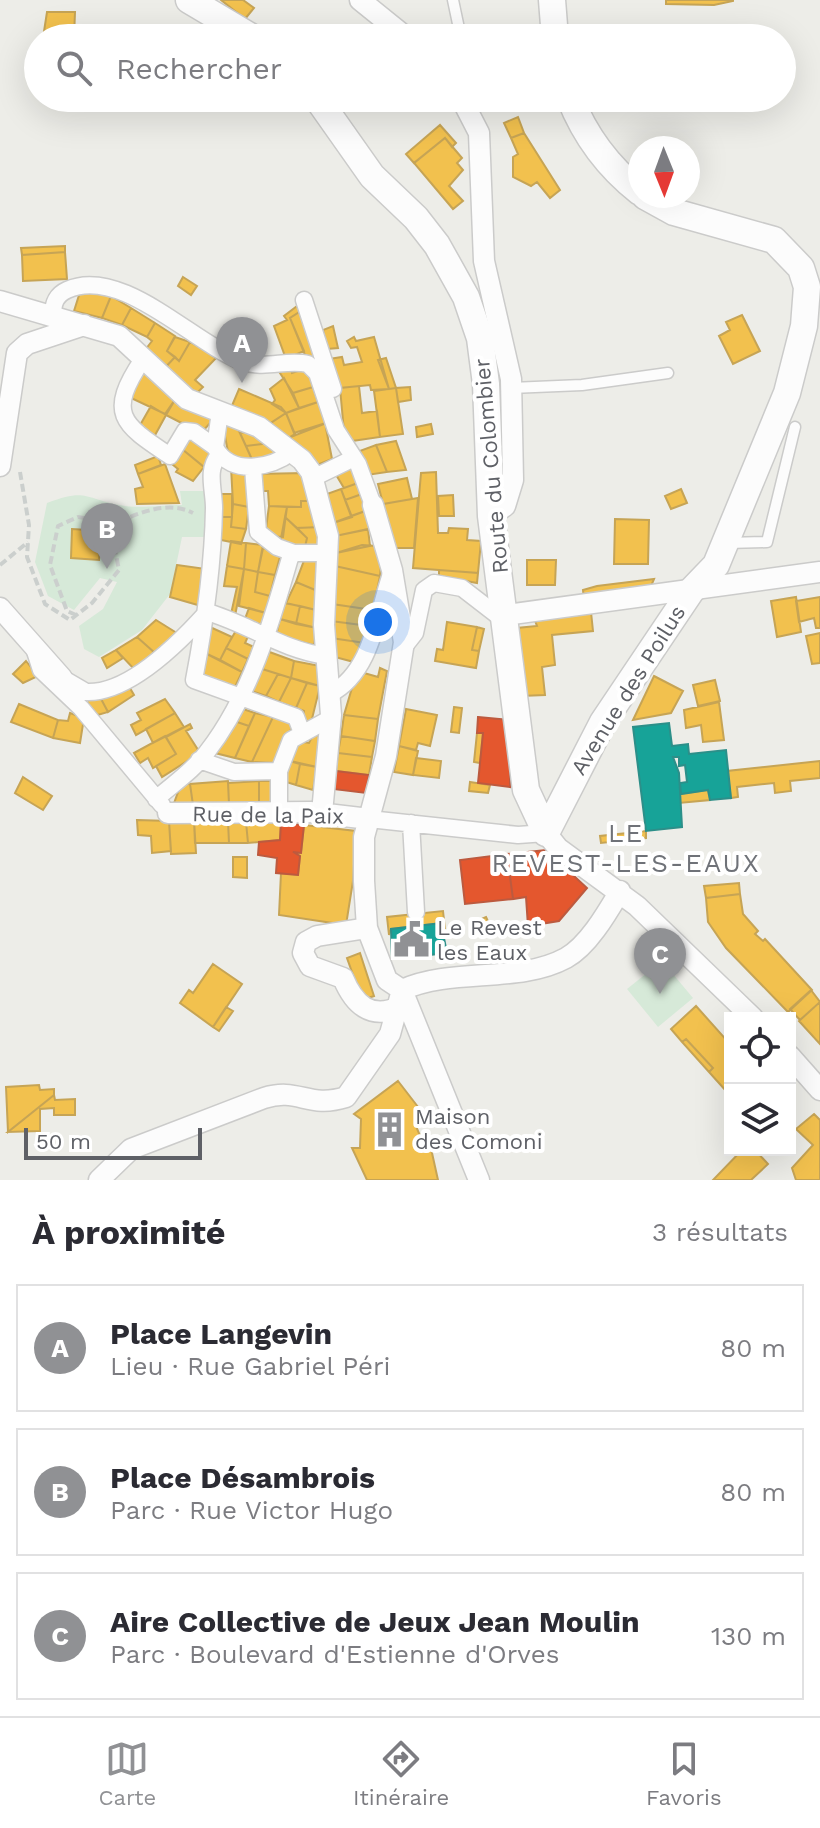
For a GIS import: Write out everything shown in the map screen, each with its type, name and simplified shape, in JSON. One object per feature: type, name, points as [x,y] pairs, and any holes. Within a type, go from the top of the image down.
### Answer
[{"type":"street","points":[[189,0],[229,24]]},
{"type":"street","points":[[360,0],[390,24]]},
{"type":"street","points":[[552,0],[554,24]]},
{"type":"street","name":"Route du Colombier","points":[[327,112],[372,176],[425,229],[466,297],[480,338],[486,384],[491,516],[526,790],[546,833]]},
{"type":"street","points":[[468,112],[479,133],[484,261],[509,360],[511,491],[505,506],[491,516]]},
{"type":"street","points":[[576,112],[584,130],[605,159],[628,181]]},
{"type":"street","name":"Avenue des Poilus","points":[[546,833],[603,722],[691,591],[716,565],[787,393],[804,326],[807,287],[801,268],[774,240],[667,208]]},
{"type":"street","points":[[53,315],[53,303],[59,295],[78,287],[95,285],[140,302],[241,361],[271,366],[308,364],[317,373],[336,430],[354,458],[373,505],[392,570],[404,647],[386,756],[364,837],[367,928],[387,980],[401,999],[479,1180]]},
{"type":"street","points":[[304,300],[333,387],[336,430]]},
{"type":"street","points":[[0,301],[119,336],[187,399],[259,427],[302,460],[313,478],[326,521],[328,553],[324,625],[331,718],[322,813]]},
{"type":"street","points":[[10,467],[17,353],[27,344],[84,325]]},
{"type":"street","points":[[143,359],[125,392],[125,421],[170,456],[185,431],[194,432],[217,451],[253,468],[278,461],[292,452]]},
{"type":"street","points":[[220,412],[217,451],[210,468],[213,530],[207,612],[194,680],[296,717],[302,733]]},
{"type":"street","points":[[313,478],[354,458]]},
{"type":"street","points":[[253,468],[258,532],[277,547],[294,553],[328,553]]},
{"type":"street","name":"Rue de la Paix","points":[[162,806],[240,697],[266,638],[294,553]]},
{"type":"street","points":[[330,694],[349,679],[368,647],[392,570]]},
{"type":"street","points":[[404,647],[415,633],[424,590],[434,583],[462,588],[506,619],[820,572]]},
{"type":"street","points":[[0,608],[62,678],[86,692],[116,685],[160,659],[207,612]]},
{"type":"street","points":[[207,612],[245,624],[292,650],[326,656]]},
{"type":"street","points":[[34,648],[41,670],[81,708],[162,806]]},
{"type":"street","points":[[279,812],[279,771],[291,740],[331,718]]},
{"type":"street","points":[[194,765],[234,772],[279,771]]},
{"type":"street","name":"Rue de la Paix","points":[[162,806],[322,813],[369,819]]},
{"type":"street","points":[[369,819],[546,833],[558,848],[620,891],[747,1012]]},
{"type":"street","points":[[411,823],[416,912]]},
{"type":"street","points":[[367,928],[317,936],[306,942],[303,953],[310,966],[343,978],[351,997],[363,1008],[386,1013],[401,999],[440,977],[524,969],[565,959],[590,934],[620,891]]},
{"type":"street","points":[[99,1180],[131,1149],[264,1098],[282,1092],[315,1103],[346,1097],[390,1034],[401,999]]},
{"type":"street","points":[[796,1063],[820,1090]]},
{"type":"lane","points":[[453,0],[458,24]]},
{"type":"lane","points":[[510,388],[582,385],[668,373]]},
{"type":"lane","points":[[727,543],[767,542],[795,427]]},
{"type":"path","points":[[10,467],[29,525],[27,557],[45,604],[70,620],[92,603],[119,570],[113,539],[116,523]]},
{"type":"path","points":[[77,615],[67,611],[50,565],[58,526],[78,517],[116,523],[138,511],[185,508],[194,513],[195,531],[213,530]]},
{"type":"path","points":[[0,565],[28,542]]},
{"type":"green space","points":[[180,491],[208,491],[209,537],[182,537],[170,594],[142,630],[99,657],[84,649],[79,626],[103,609],[117,582],[100,578],[74,610],[48,596],[35,562],[47,503],[78,495],[126,506],[182,505]]},
{"type":"green space","points":[[662,961],[693,998],[658,1027],[627,989]]},
{"type":"building: Logements","points":[[221,0],[243,0],[254,8],[245,19]]},
{"type":"building: Logements","points":[[666,0],[733,1],[714,5],[666,4]]},
{"type":"building: Logements","points":[[47,12],[75,12],[75,24],[45,24]]},
{"type":"building: Logements","points":[[518,117],[524,133],[511,138],[504,123]]},
{"type":"building: Logements","points":[[440,125],[456,143],[452,147],[445,138],[414,163],[406,154]]},
{"type":"building: Logements","points":[[524,133],[560,190],[550,198],[537,182],[531,186],[513,177],[513,157],[518,154],[511,138]]},
{"type":"building: Logements","points":[[445,138],[462,158],[457,163],[463,170],[449,186],[463,201],[453,209],[414,163]]},
{"type":"building: Logements","points":[[65,246],[65,252],[22,255],[21,248]]},
{"type":"building: Logements","points":[[65,252],[67,279],[23,281],[22,255]]},
{"type":"building: Logements","points":[[183,277],[197,286],[191,295],[178,286]]},
{"type":"building: Logements","points":[[89,289],[111,296],[102,318],[74,311],[80,292]]},
{"type":"building: Logements","points":[[111,296],[131,308],[122,325],[102,318]]},
{"type":"building: Logements","points":[[301,303],[304,309],[290,318],[304,351],[286,359],[274,326],[287,320],[284,316]]},
{"type":"building: Logements","points":[[131,308],[155,323],[147,337],[122,325]]},
{"type":"building: Logements","points":[[304,309],[317,354],[307,360],[290,318]]},
{"type":"building: Logements","points":[[742,315],[760,351],[733,364],[719,336],[730,330],[726,322]]},
{"type":"building: Logements","points":[[155,323],[175,336],[167,351],[175,357],[162,371],[142,354],[152,341],[147,337]]},
{"type":"building: Logements","points":[[228,325],[257,341],[249,357],[220,341]]},
{"type":"building: Logements","points":[[333,326],[338,348],[327,349],[323,330]]},
{"type":"building: Logements","points":[[175,337],[190,342],[179,361],[167,351]]},
{"type":"building: Logements","points":[[354,337],[356,341],[374,337],[389,389],[371,390],[370,385],[340,388],[329,359],[342,357],[344,365],[362,362],[357,347],[351,348],[347,341]]},
{"type":"building: Logements","points":[[190,342],[217,357],[195,380],[203,387],[193,397],[162,371],[175,357],[179,361]]},
{"type":"building: Logements","points":[[386,358],[396,388],[389,389],[378,360]]},
{"type":"building: Logements","points":[[146,367],[176,398],[165,414],[129,397]]},
{"type":"building: Logements","points":[[291,368],[292,373],[307,368],[313,387],[293,393],[278,370]]},
{"type":"building: Logements","points":[[284,378],[299,408],[286,413],[272,404],[275,400],[270,389]]},
{"type":"building: Logements","points":[[359,386],[362,413],[377,411],[380,437],[345,442],[340,388]]},
{"type":"building: Logements","points":[[313,387],[318,402],[299,408],[293,393]]},
{"type":"building: Logements","points":[[410,387],[411,400],[398,402],[396,388]]},
{"type":"building: Logements","points":[[396,388],[403,434],[380,437],[374,391]]},
{"type":"building: Logements","points":[[239,389],[281,407],[286,413],[269,424],[231,408]]},
{"type":"building: Logements","points":[[176,398],[214,417],[213,420],[201,433],[166,415]]},
{"type":"building: Logements","points":[[318,402],[329,422],[294,433],[286,413]]},
{"type":"building: Logements","points":[[151,406],[166,415],[154,437],[139,427]]},
{"type":"building: Logements","points":[[286,413],[295,434],[288,438],[269,424]]},
{"type":"building: Logements","points":[[231,422],[239,431],[254,464],[229,457],[223,426]]},
{"type":"building: Logements","points":[[329,422],[331,426],[326,428],[332,459],[312,467],[301,447],[295,449],[288,438]]},
{"type":"building: Logements","points":[[431,424],[433,434],[417,437],[416,427]]},
{"type":"building: Logements","points":[[257,430],[271,443],[246,446],[240,433]]},
{"type":"building: Logements","points":[[190,436],[213,456],[204,467],[182,449]]},
{"type":"building: Logements","points":[[396,441],[406,470],[387,472],[376,445]]},
{"type":"building: Logements","points":[[271,443],[280,452],[254,464],[246,446]]},
{"type":"building: Logements","points":[[376,445],[387,472],[367,475],[357,452]]},
{"type":"building: Logements","points":[[182,449],[204,467],[193,481],[176,472],[178,469],[172,464]]},
{"type":"building: Logements","points":[[158,456],[161,465],[138,474],[135,465]]},
{"type":"building: Logements","points":[[165,464],[179,503],[137,504],[135,489],[143,487],[138,474]]},
{"type":"building: Logements","points":[[351,464],[358,483],[344,488],[335,473]]},
{"type":"building: Logements","points":[[231,467],[250,473],[249,507],[233,504]]},
{"type":"building: Logements","points":[[436,472],[438,533],[448,533],[449,528],[468,529],[467,540],[481,541],[478,573],[413,568],[421,473]]},
{"type":"building: Logements","points":[[304,473],[314,501],[301,501],[301,507],[269,506],[268,491],[255,491],[256,474]]},
{"type":"building: Logements","points":[[407,478],[412,499],[383,504],[378,484]]},
{"type":"building: Logements","points":[[358,483],[362,494],[345,500],[341,489]]},
{"type":"building: Logements","points":[[341,489],[352,517],[333,523],[324,495]]},
{"type":"building: Logements","points":[[681,489],[687,503],[671,509],[665,496]]},
{"type":"building: Logements","points":[[217,494],[232,494],[232,517],[218,517]]},
{"type":"building: Logements","points":[[362,494],[368,510],[351,516],[345,500]]},
{"type":"building: Logements","points":[[453,495],[454,516],[439,516],[438,496]]},
{"type":"building: Logements","points":[[418,498],[414,548],[391,548],[383,504]]},
{"type":"building: Logements","points":[[301,501],[314,501],[320,527],[297,528],[285,517],[287,507],[301,507]]},
{"type":"building: Logements","points":[[233,504],[249,507],[246,529],[231,527]]},
{"type":"building: Logements","points":[[269,506],[287,507],[283,537],[265,536]]},
{"type":"building: Logements","points":[[368,510],[370,529],[335,536],[333,523]]},
{"type":"building: Logements","points":[[218,517],[232,517],[231,527],[246,529],[241,544],[216,539]]},
{"type":"building: Logements","points":[[285,517],[307,538],[305,547],[280,544]]},
{"type":"building: Logements","points":[[615,519],[649,520],[648,564],[614,564]]},
{"type":"building: Logements","points":[[320,527],[323,546],[305,547],[307,538],[297,528]]},
{"type":"building: Logements","points":[[72,529],[101,531],[99,560],[71,558]]},
{"type":"building: Logements","points":[[368,529],[370,546],[336,553],[335,536]]},
{"type":"building: Logements","points":[[231,541],[246,543],[244,569],[227,566]]},
{"type":"building: Logements","points":[[246,543],[263,545],[258,572],[244,569]]},
{"type":"building: Logements","points":[[362,545],[377,546],[382,553],[380,576],[335,566],[336,553]]},
{"type":"building: Logements","points":[[263,548],[281,553],[275,575],[258,572]]},
{"type":"building: Logements","points":[[305,558],[323,562],[320,592],[296,582]]},
{"type":"building: Logements","points":[[527,560],[556,560],[555,585],[527,585]]},
{"type":"building: Logements","points":[[177,565],[206,569],[201,606],[170,597]]},
{"type":"building: Logements","points":[[227,566],[244,569],[235,616],[231,614],[237,587],[224,586]]},
{"type":"building: Logements","points":[[335,566],[380,576],[373,610],[332,604]]},
{"type":"building: Logements","points":[[244,569],[258,572],[255,592],[270,596],[266,613],[239,606]]},
{"type":"building: Logements","points":[[439,570],[478,573],[477,583],[439,576]]},
{"type":"building: Logements","points":[[258,572],[275,575],[270,596],[255,592]]},
{"type":"building: Logements","points":[[654,579],[648,593],[584,600],[583,590]]},
{"type":"building: Logements","points":[[296,582],[320,592],[320,611],[286,603]]},
{"type":"building: Logements","points":[[796,597],[801,632],[777,637],[771,601]]},
{"type":"building: Logements","points":[[820,597],[820,628],[816,628],[814,618],[799,622],[796,601]]},
{"type":"building: Logements","points":[[284,603],[300,606],[296,624],[280,619]]},
{"type":"building: Logements","points":[[332,604],[373,610],[369,626],[331,621]]},
{"type":"building: Logements","points":[[300,606],[320,611],[317,628],[296,624]]},
{"type":"building: Logements","points":[[249,608],[266,613],[262,625],[245,619]]},
{"type":"building: Logements","points":[[591,612],[593,631],[552,635],[555,665],[542,667],[545,695],[521,696],[517,628],[537,626],[534,618]]},
{"type":"building: Logements","points":[[280,619],[317,628],[314,645],[276,636]]},
{"type":"building: Logements","points":[[156,620],[180,635],[156,654],[137,637]]},
{"type":"building: Logements","points":[[331,621],[369,626],[365,643],[331,638]]},
{"type":"building: Logements","points":[[447,622],[477,627],[472,650],[479,651],[476,668],[435,661],[437,649],[443,650]]},
{"type":"building: Logements","points":[[210,627],[232,637],[220,660],[205,653]]},
{"type":"building: Logements","points":[[238,627],[250,632],[245,643],[254,647],[248,659],[226,648]]},
{"type":"building: Logements","points":[[477,627],[484,629],[479,651],[472,650]]},
{"type":"building: Logements","points":[[820,633],[820,663],[812,664],[806,636]]},
{"type":"building: Logements","points":[[137,637],[156,654],[134,669],[116,650]]},
{"type":"building: Logements","points":[[331,638],[365,643],[354,662],[331,656]]},
{"type":"building: Logements","points":[[226,648],[248,659],[242,672],[220,660]]},
{"type":"building: Logements","points":[[116,650],[123,658],[107,668],[102,658]]},
{"type":"building: Logements","points":[[264,650],[294,661],[291,678],[259,668]]},
{"type":"building: Logements","points":[[205,653],[242,672],[234,689],[199,673]]},
{"type":"building: Logements","points":[[26,661],[38,676],[23,683],[13,674]]},
{"type":"building: Logements","points":[[294,661],[320,666],[320,686],[291,678]]},
{"type":"building: Logements","points":[[259,668],[278,674],[266,696],[249,690]]},
{"type":"building: Logements","points":[[380,668],[387,671],[378,719],[344,715],[357,671],[378,677]]},
{"type":"building: Logements","points":[[278,674],[291,678],[279,702],[266,696]]},
{"type":"building: Logements","points":[[654,676],[683,691],[671,713],[633,720]]},
{"type":"building: Logements","points":[[291,678],[307,683],[296,708],[279,702]]},
{"type":"building: Logements","points":[[715,680],[720,701],[698,706],[693,685]]},
{"type":"building: Logements","points":[[127,683],[134,695],[108,712],[100,697]]},
{"type":"building: Logements","points":[[307,683],[320,686],[311,723],[303,720],[304,711],[296,708]]},
{"type":"building: Logements","points":[[100,697],[108,712],[94,716],[86,699]]},
{"type":"building: Logements","points":[[165,699],[175,713],[136,735],[131,725],[141,720],[137,713]]},
{"type":"building: Logements","points":[[719,702],[724,740],[703,742],[701,725],[686,728],[684,710]]},
{"type":"building: Logements","points":[[19,704],[58,720],[53,738],[11,722]]},
{"type":"building: Logements","points":[[237,707],[255,713],[249,726],[231,720]]},
{"type":"building: Logements","points":[[454,707],[462,708],[459,733],[451,732]]},
{"type":"building: Logements","points":[[406,709],[437,715],[430,746],[418,743],[416,750],[399,746]]},
{"type":"building: Logements","points":[[70,713],[84,718],[80,743],[53,738],[58,720],[68,721]]},
{"type":"building: Logements","points":[[175,713],[184,727],[153,743],[146,729]]},
{"type":"building: Logements","points":[[255,713],[273,717],[252,762],[235,758]]},
{"type":"building: Logements","points":[[344,715],[378,719],[375,741],[341,736]]},
{"type":"building: Logements","points":[[273,717],[294,722],[277,763],[252,762]]},
{"type":"building: Logements","points":[[231,720],[249,726],[235,758],[215,753]]},
{"type":"building: Logements","points":[[190,724],[192,728],[186,731],[200,753],[162,777],[156,766],[176,754],[166,737]]},
{"type":"building: Logements","points":[[477,733],[483,733],[480,763],[474,762]]},
{"type":"building: Logements","points":[[313,735],[323,736],[317,767],[286,760],[296,741],[309,743]]},
{"type":"building: Logements","points":[[165,736],[176,754],[153,768],[148,758],[140,763],[134,753]]},
{"type":"building: Logements","points":[[341,736],[375,741],[372,757],[338,753]]},
{"type":"building: Logements","points":[[399,746],[418,751],[413,775],[394,772]]},
{"type":"building: Logements","points":[[338,753],[372,757],[369,775],[336,771]]},
{"type":"building: Logements","points":[[416,758],[441,761],[439,778],[413,775]]},
{"type":"building: Logements","points":[[286,760],[300,764],[296,785],[283,781]]},
{"type":"building: Logements","points":[[820,761],[820,778],[790,781],[791,791],[775,793],[774,783],[737,787],[738,797],[731,798],[727,771]]},
{"type":"building: Logements","points":[[300,764],[317,767],[313,790],[296,785]]},
{"type":"building: Logements","points":[[23,777],[52,796],[43,810],[15,793]]},
{"type":"building: Logements","points":[[228,781],[229,804],[193,805],[190,784]]},
{"type":"building: Logements","points":[[259,781],[273,781],[273,803],[259,803]]},
{"type":"building: Logements","points":[[259,781],[259,803],[229,804],[228,783]]},
{"type":"building: Logements","points":[[470,782],[490,785],[488,793],[469,791]]},
{"type":"building: Logements","points":[[181,784],[190,784],[193,805],[173,806]]},
{"type":"building: Logements","points":[[708,790],[710,800],[679,803],[678,794]]},
{"type":"building: Logements","points":[[137,820],[169,821],[171,851],[152,853],[151,836],[138,835]]},
{"type":"building: Logements","points":[[194,820],[228,821],[229,843],[195,843]]},
{"type":"building: Logements","points":[[194,820],[196,853],[171,854],[169,821]]},
{"type":"building: Logements","points":[[228,821],[246,822],[248,843],[229,843]]},
{"type":"building: Logements","points":[[246,822],[281,822],[280,840],[248,843]]},
{"type":"building: Logements","points":[[304,825],[356,831],[346,925],[279,915],[281,873],[298,875],[300,856],[293,852],[301,853]]},
{"type":"building: Logements","points":[[646,831],[646,838],[601,843],[600,836]]},
{"type":"building: Logements","points":[[233,857],[247,857],[247,878],[233,877]]},
{"type":"building: Logements","points":[[739,883],[740,894],[706,898],[704,886]]},
{"type":"building: Logements","points":[[740,894],[743,914],[758,931],[755,934],[763,941],[765,939],[812,990],[788,1012],[726,948],[708,922],[706,898]]},
{"type":"building: Logements","points":[[443,911],[445,929],[441,923],[391,929],[389,935],[387,917]]},
{"type":"building: Logements","points":[[486,917],[491,928],[476,933],[472,923]]},
{"type":"building: Logements","points":[[360,953],[374,996],[362,1000],[347,958]]},
{"type":"building: Logements","points":[[213,964],[242,984],[213,1027],[180,1003],[189,990],[193,993]]},
{"type":"building: Logements","points":[[811,990],[820,1002],[800,1020],[796,1012],[790,1009]]},
{"type":"building: Logements","points":[[820,1002],[820,1044],[799,1021]]},
{"type":"building: Logements","points":[[696,1006],[724,1037],[724,1089],[709,1072],[713,1068],[686,1039],[682,1042],[671,1029]]},
{"type":"building: Logements","points":[[226,1007],[233,1011],[219,1031],[213,1027]]},
{"type":"building: Logements","points":[[686,1039],[713,1068],[709,1072],[682,1042]]},
{"type":"building: Logements","name":"Maison des Comoni","points":[[398,1081],[425,1116],[415,1124],[421,1138],[428,1135],[438,1180],[367,1180],[352,1148],[360,1148],[361,1119],[354,1114]]},
{"type":"building: Logements","points":[[39,1085],[40,1090],[54,1089],[54,1095],[8,1132],[6,1087]]},
{"type":"building: Logements","points":[[54,1095],[55,1100],[75,1099],[75,1115],[54,1115],[54,1108],[40,1109],[40,1131],[8,1132]]},
{"type":"building: Logements","points":[[814,1114],[820,1120],[820,1180],[796,1180],[792,1168],[813,1145],[796,1129]]},
{"type":"building: Logements","points":[[736,1156],[761,1156],[768,1164],[751,1180],[713,1180]]},
{"type":"building: Commerces","points":[[478,717],[510,720],[510,787],[478,783],[483,733],[477,733]]},
{"type":"building: Commerces","points":[[336,771],[369,775],[366,793],[333,789]]},
{"type":"building: Commerces","points":[[281,822],[304,825],[301,853],[293,852],[300,856],[298,875],[276,873],[277,858],[258,855],[259,842],[280,840]]},
{"type":"building: Commerces","points":[[546,850],[587,888],[559,921],[528,926],[526,897],[513,899],[507,854]]},
{"type":"building: Commerces","points":[[507,854],[513,899],[465,904],[460,860]]},
{"type":"building: Public","points":[[669,723],[672,746],[688,744],[689,754],[726,750],[731,798],[710,800],[708,790],[681,794],[680,783],[687,782],[685,765],[679,766],[679,757],[673,757],[679,773],[682,827],[646,831],[633,727]]},
{"type":"building: Public","points":[[441,923],[447,953],[392,959],[391,929]]},
{"type":"place","name":"Place Langevin","points":[[242,383]]},
{"type":"place","name":"Place Désambrois","points":[[107,569]]},
{"type":"place","name":"Le Revest les Eaux","points":[[411,940]]},
{"type":"place","name":"Aire Collective de Jeux Jean Moulin","points":[[660,994]]},
{"type":"place","name":"Maison des Comoni","points":[[389,1129]]},
{"type":"district","name":"LE REVEST-LES-EAUX","points":[[626,848]]}]
